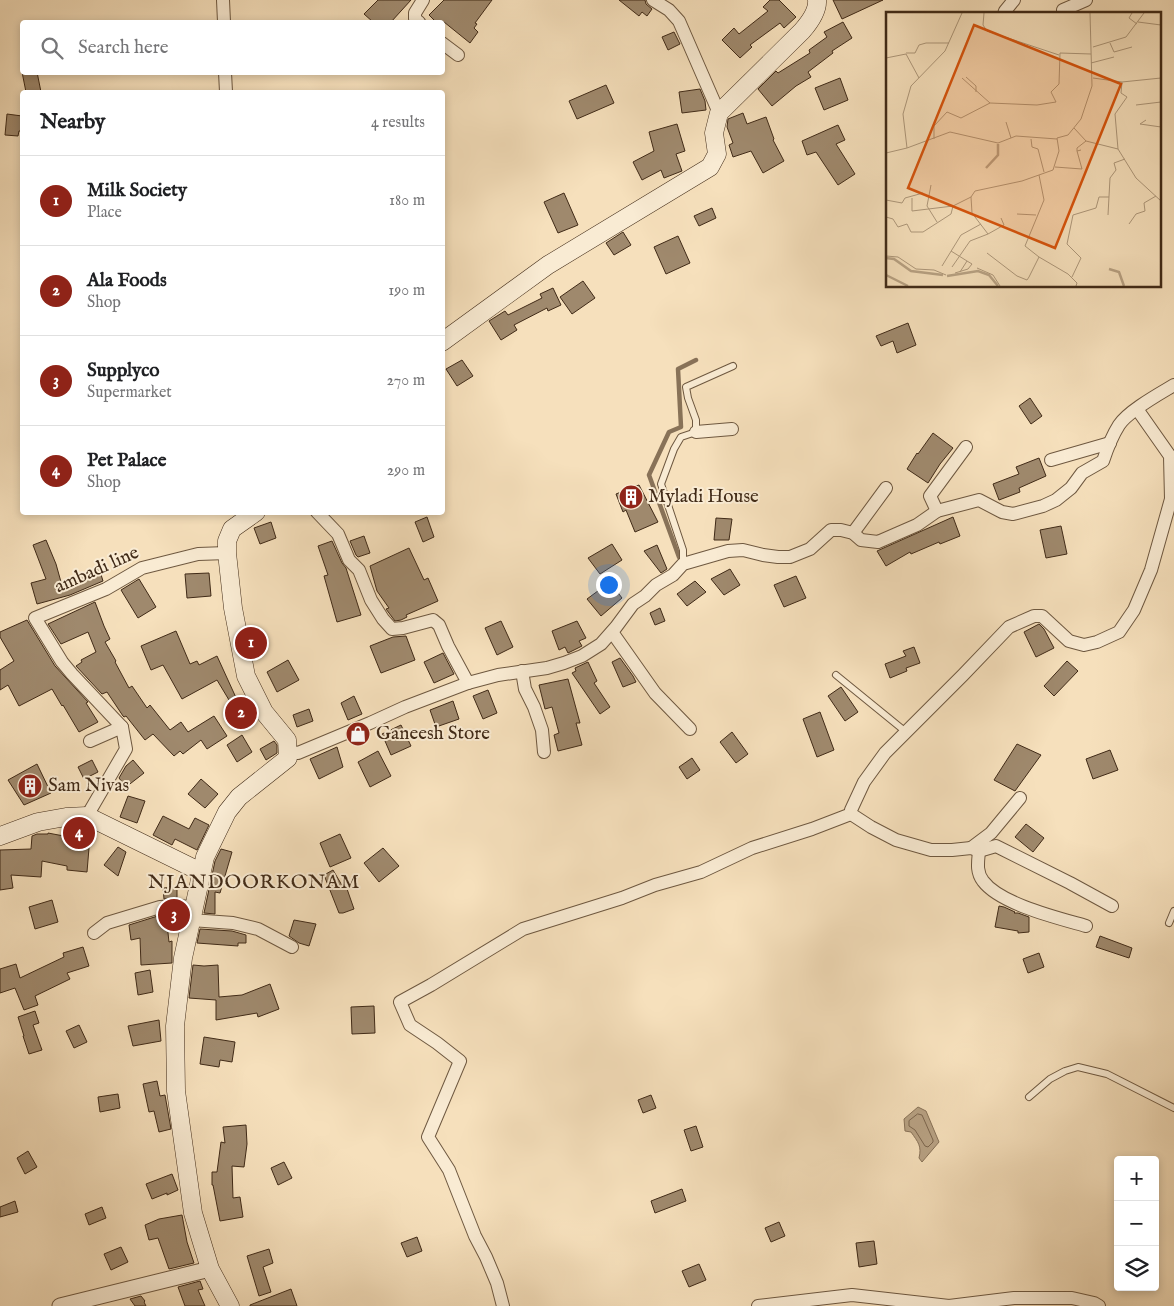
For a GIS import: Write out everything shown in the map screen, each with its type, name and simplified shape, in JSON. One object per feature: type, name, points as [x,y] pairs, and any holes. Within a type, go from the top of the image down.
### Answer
[{"type":"main road","points":[[445,340],[548,264],[710,167],[717,154],[714,134],[719,113],[802,30],[810,21],[819,1]]},
{"type":"main road","points":[[230,1306],[210,1269],[193,1213],[176,1091],[175,1026],[183,958],[205,856],[227,812],[239,797],[288,758],[287,740],[264,712],[246,676],[233,608],[227,541],[232,529],[252,515]]},
{"type":"main road","points":[[0,836],[38,822],[66,817],[87,816],[201,872]]},
{"type":"street","points":[[223,0],[224,20]]},
{"type":"street","points":[[416,20],[415,13],[422,0]]},
{"type":"street","points":[[653,0],[669,10],[679,21],[719,113]]},
{"type":"street","points":[[1005,12],[1014,0]]},
{"type":"street","points":[[1063,10],[1086,0]]},
{"type":"street","points":[[445,45],[458,55]]},
{"type":"street","points":[[225,75],[226,90]]},
{"type":"street","points":[[288,752],[298,753],[405,707],[468,683],[498,674],[547,668],[582,656],[601,644],[633,604],[656,585],[673,575],[683,564],[728,551],[743,550],[763,555],[790,557],[810,549],[831,530],[853,533],[861,540],[878,542],[917,525],[937,511],[979,500],[1002,512],[1013,514],[1043,506],[1056,500],[1071,488],[1082,472],[1103,461],[1120,423],[1137,408],[1174,385]]},
{"type":"street","points":[[851,814],[851,810],[864,782],[885,753],[964,675],[1009,627],[1034,616],[1042,616],[1069,642],[1084,645],[1097,642],[1119,632],[1134,610],[1151,570],[1171,499],[1170,456],[1137,408]]},
{"type":"street","points":[[696,432],[732,430]]},
{"type":"street","points":[[1051,460],[1110,443]]},
{"type":"street","points":[[937,511],[930,496],[966,447]]},
{"type":"street","points":[[853,533],[886,488]]},
{"type":"street","points":[[321,515],[338,534],[349,560],[359,570],[371,600],[383,619],[392,628],[403,628],[433,620],[439,625],[468,683]]},
{"type":"street","name":"ambadi line","points":[[122,727],[62,662],[35,618],[106,589],[142,568],[198,554],[227,552]]},
{"type":"street","points":[[612,632],[655,693],[690,729]]},
{"type":"street","points":[[522,671],[526,689],[542,730],[544,752]]},
{"type":"street","points":[[87,816],[126,749],[122,727],[90,741]]},
{"type":"street","points":[[975,850],[1020,798]]},
{"type":"street","points":[[851,814],[871,828],[896,840],[931,850],[975,850],[996,846],[1112,906]]},
{"type":"street","points":[[503,1306],[497,1283],[475,1236],[449,1170],[428,1137],[460,1061],[437,1042],[410,1025],[400,1002],[524,929],[622,898],[655,885],[701,872],[752,848],[812,829],[851,814]]},
{"type":"street","points":[[975,850],[982,880],[994,892],[1024,907],[1086,926]]},
{"type":"street","points":[[94,933],[107,923],[160,907],[177,906],[192,914],[258,929],[292,947]]},
{"type":"street","points":[[60,1306],[210,1269]]},
{"type":"street","points":[[758,1306],[852,1295],[949,1306],[981,1304],[1014,1298],[1072,1298],[1099,1306]]},
{"type":"lane","points":[[683,564],[683,550],[661,484],[674,449],[681,437],[696,432],[696,420],[686,387],[733,366]]},
{"type":"lane","points":[[836,675],[906,732]]},
{"type":"lane","points":[[1169,923],[1174,911]]},
{"type":"lane","points":[[1029,1097],[1050,1079],[1078,1067],[1106,1074],[1174,1108]]},
{"type":"water","points":[[918,1107],[926,1111],[939,1142],[922,1162],[919,1158],[919,1144],[911,1132],[905,1131],[904,1119]]},
{"type":"building","points":[[378,0],[411,0],[393,20],[371,20],[364,14]]},
{"type":"building","points":[[444,0],[492,0],[475,23],[477,24],[474,28],[478,32],[470,43],[445,23],[445,20],[434,20],[429,15]]},
{"type":"building","points":[[619,0],[645,0],[646,4],[652,9],[647,16],[642,12],[639,16]]},
{"type":"building","points":[[770,0],[779,0],[796,17],[784,28],[780,23],[750,45],[752,47],[740,58],[722,40],[734,28],[739,34],[768,11],[763,7]]},
{"type":"building","points":[[833,0],[883,0],[842,19]]},
{"type":"building","points":[[843,22],[852,38],[832,51],[833,53],[808,72],[811,77],[796,86],[772,106],[758,89],[776,71],[778,73],[810,53],[809,50],[827,37],[824,32]]},
{"type":"building","points":[[674,32],[680,44],[668,50],[662,37]]},
{"type":"building","points":[[23,75],[38,75],[41,90],[26,90]]},
{"type":"building","points":[[840,78],[848,100],[824,110],[815,88]]},
{"type":"building","points":[[606,85],[614,103],[577,119],[569,101]]},
{"type":"building","points":[[700,89],[705,101],[706,110],[682,113],[679,92]]},
{"type":"building","points":[[743,113],[747,124],[766,117],[773,140],[784,161],[763,173],[751,151],[733,157],[729,145],[733,143],[727,127],[728,119]]},
{"type":"building","points":[[7,114],[20,116],[18,136],[5,135]]},
{"type":"building","points":[[677,124],[685,151],[676,154],[682,171],[664,178],[661,170],[642,180],[633,162],[654,151],[649,132]]},
{"type":"building","points":[[838,125],[845,140],[836,144],[855,174],[838,185],[816,152],[807,155],[802,141]]},
{"type":"building","points":[[564,193],[578,225],[558,233],[544,202]]},
{"type":"building","points":[[712,208],[716,218],[699,226],[694,216]]},
{"type":"building","points":[[623,232],[631,245],[614,255],[606,243]]},
{"type":"building","points":[[678,236],[690,263],[666,274],[654,247]]},
{"type":"building","points":[[583,281],[595,298],[572,314],[560,297]]},
{"type":"building","points":[[553,288],[561,305],[548,311],[547,308],[514,325],[517,330],[501,340],[489,321],[505,311],[508,315],[542,298],[540,294]]},
{"type":"building","points":[[908,323],[916,345],[897,353],[893,341],[881,346],[876,336]]},
{"type":"building","points":[[462,360],[473,376],[457,386],[446,369]]},
{"type":"building","points":[[1030,398],[1042,416],[1031,424],[1019,406]]},
{"type":"building","points":[[933,433],[953,448],[928,483],[907,469]]},
{"type":"building","points":[[1039,458],[1046,476],[1019,488],[1020,492],[999,500],[993,484],[1019,474],[1016,467]]},
{"type":"building","points":[[639,485],[658,522],[635,532],[626,510],[623,512],[616,494]]},
{"type":"building","points":[[427,517],[434,537],[423,542],[415,522]]},
{"type":"building","points":[[953,517],[960,536],[940,544],[939,542],[911,554],[910,552],[886,566],[877,551]]},
{"type":"building","points":[[716,518],[732,519],[729,540],[714,540]]},
{"type":"building","points":[[271,522],[276,538],[260,544],[254,528]]},
{"type":"building","points":[[1061,526],[1067,554],[1046,558],[1040,530]]},
{"type":"building","points":[[364,536],[370,553],[358,557],[350,541]]},
{"type":"building","points":[[46,540],[61,582],[99,568],[103,581],[70,595],[37,604],[31,583],[46,579],[33,545]]},
{"type":"building","points":[[332,541],[346,568],[361,615],[337,622],[324,576],[328,575],[318,546]]},
{"type":"building","points":[[612,544],[622,560],[600,574],[588,558]]},
{"type":"building","points":[[657,545],[667,569],[661,573],[644,551]]},
{"type":"building","points":[[409,548],[424,580],[428,578],[438,601],[406,615],[407,617],[401,620],[395,621],[386,609],[389,608],[377,591],[370,566]]},
{"type":"building","points":[[730,569],[740,585],[724,595],[711,579]]},
{"type":"building","points":[[209,573],[211,596],[187,598],[185,574]]},
{"type":"building","points":[[796,576],[806,598],[784,607],[774,585]]},
{"type":"building","points":[[139,579],[156,607],[138,618],[121,590]]},
{"type":"building","points":[[695,581],[706,592],[687,606],[677,594]]},
{"type":"building","points":[[610,582],[622,598],[601,616],[587,599]]},
{"type":"building","points":[[95,602],[110,639],[105,642],[129,688],[132,686],[147,708],[150,705],[170,730],[181,722],[188,732],[214,716],[227,736],[207,749],[201,740],[183,754],[180,751],[174,756],[153,734],[145,740],[126,716],[123,716],[107,692],[102,694],[76,666],[82,662],[81,660],[96,652],[88,632],[61,644],[48,624]]},
{"type":"building","points":[[660,608],[665,621],[655,625],[650,613]]},
{"type":"building","points":[[27,620],[55,666],[88,702],[86,703],[98,722],[79,732],[52,689],[19,706],[8,685],[0,690],[0,670],[14,661],[0,637],[0,632]]},
{"type":"building","points":[[501,621],[513,647],[497,655],[485,628]]},
{"type":"building","points":[[577,621],[586,638],[579,641],[582,646],[568,653],[565,647],[559,650],[552,631]]},
{"type":"building","points":[[1039,624],[1044,629],[1054,648],[1036,657],[1024,632]]},
{"type":"building","points":[[176,631],[190,664],[197,661],[199,665],[217,656],[238,702],[232,705],[217,680],[182,699],[163,665],[151,670],[141,646]]},
{"type":"building","points":[[257,632],[259,653],[253,654],[249,633]]},
{"type":"building","points":[[406,636],[415,660],[381,673],[370,646],[393,637]]},
{"type":"building","points":[[914,647],[920,663],[906,668],[907,671],[890,678],[885,664],[906,656],[903,651]]},
{"type":"building","points":[[443,653],[454,674],[434,683],[424,662]]},
{"type":"building","points":[[620,658],[636,682],[623,687],[612,662]]},
{"type":"building","points":[[288,660],[299,680],[277,692],[267,672]]},
{"type":"building","points":[[1067,661],[1078,671],[1054,696],[1044,686]]},
{"type":"building","points":[[588,662],[597,681],[594,683],[610,707],[600,714],[572,673],[576,671],[575,668]]},
{"type":"building","points":[[568,679],[580,723],[576,723],[582,745],[558,751],[554,735],[559,733],[552,707],[545,709],[539,685]]},
{"type":"building","points":[[841,687],[858,712],[845,721],[828,696]]},
{"type":"building","points":[[488,690],[497,713],[483,719],[473,696]]},
{"type":"building","points":[[354,696],[362,714],[348,720],[341,703]]},
{"type":"building","points":[[453,701],[459,719],[436,727],[430,710]]},
{"type":"building","points":[[309,709],[313,721],[297,727],[293,715]]},
{"type":"building","points":[[820,712],[834,750],[817,757],[803,719]]},
{"type":"building","points":[[401,725],[411,746],[391,755],[382,734]]},
{"type":"building","points":[[732,732],[748,754],[736,763],[720,742]]},
{"type":"building","points":[[242,735],[252,752],[237,762],[227,745]]},
{"type":"building","points":[[274,741],[277,745],[277,753],[266,760],[260,749]]},
{"type":"building","points":[[1017,744],[1041,755],[1015,791],[994,780]]},
{"type":"building","points":[[337,747],[343,767],[319,779],[310,759]]},
{"type":"building","points":[[1110,750],[1118,770],[1093,779],[1086,759]]},
{"type":"building","points":[[378,751],[391,776],[370,787],[358,762]]},
{"type":"building","points":[[692,758],[700,770],[687,779],[679,767]]},
{"type":"building","points":[[92,760],[98,772],[84,779],[78,767]]},
{"type":"building","points":[[133,760],[144,773],[126,787],[119,778],[126,766]]},
{"type":"building","name":"Sam Nivas","points":[[37,764],[51,793],[24,805],[8,780]]},
{"type":"building","points":[[201,779],[218,794],[205,808],[188,794]]},
{"type":"building","points":[[128,796],[145,801],[137,823],[120,817]]},
{"type":"building","points":[[163,816],[189,829],[195,818],[209,825],[197,850],[175,839],[172,845],[153,835]]},
{"type":"building","points":[[1026,824],[1044,838],[1033,852],[1015,837]]},
{"type":"building","points":[[48,833],[69,837],[69,835],[90,836],[87,872],[67,870],[67,866],[42,861],[41,877],[11,875],[13,888],[0,890],[0,850],[31,849],[32,836]]},
{"type":"building","points":[[340,834],[351,858],[330,867],[320,843]]},
{"type":"building","points":[[118,847],[126,852],[118,876],[104,865]]},
{"type":"building","points":[[383,848],[399,866],[379,882],[364,863]]},
{"type":"building","points":[[221,849],[232,852],[220,893],[215,892],[215,914],[204,913],[215,861]]},
{"type":"building","points":[[333,870],[343,887],[346,886],[354,909],[339,913],[324,875]]},
{"type":"building","points":[[177,887],[177,898],[164,899],[163,888]]},
{"type":"building","points":[[52,900],[58,922],[35,929],[29,907]]},
{"type":"building","points":[[999,906],[1029,917],[1029,932],[1018,933],[1018,931],[995,927]]},
{"type":"building","points":[[166,915],[169,942],[172,941],[172,963],[141,965],[140,938],[131,940],[129,925]]},
{"type":"building","points":[[294,920],[316,924],[309,946],[299,943],[289,936]]},
{"type":"building","points":[[200,929],[232,931],[246,935],[246,943],[238,943],[238,946],[197,943]]},
{"type":"building","points":[[1100,936],[1132,948],[1129,958],[1096,947]]},
{"type":"building","points":[[83,947],[89,966],[67,973],[70,979],[35,996],[38,1005],[24,1010],[15,988],[0,993],[0,969],[16,964],[20,978],[64,957],[63,953]]},
{"type":"building","points":[[1039,953],[1044,967],[1028,973],[1023,959]]},
{"type":"building","points":[[193,965],[218,965],[219,997],[242,995],[270,984],[279,1009],[258,1017],[257,1013],[216,1020],[216,1000],[189,998]]},
{"type":"building","points":[[150,970],[153,992],[138,995],[135,973]]},
{"type":"building","points":[[374,1006],[375,1033],[352,1034],[351,1007]]},
{"type":"building","points":[[35,1011],[39,1023],[33,1025],[42,1050],[29,1054],[18,1017]]},
{"type":"building","points":[[159,1020],[161,1041],[133,1046],[128,1026]]},
{"type":"building","points":[[79,1025],[87,1042],[74,1048],[66,1031]]},
{"type":"building","points":[[204,1037],[235,1042],[232,1062],[220,1060],[219,1067],[200,1064]]},
{"type":"building","points":[[157,1081],[160,1096],[165,1095],[171,1129],[159,1132],[154,1111],[149,1112],[143,1084]]},
{"type":"building","points":[[118,1094],[120,1108],[100,1112],[98,1097]]},
{"type":"building","points":[[651,1095],[656,1108],[643,1113],[638,1100]]},
{"type":"building","points":[[246,1125],[247,1144],[244,1167],[232,1166],[233,1198],[240,1197],[243,1217],[220,1221],[212,1185],[212,1172],[217,1172],[221,1142],[225,1143],[223,1127]]},
{"type":"building","points":[[696,1126],[703,1147],[691,1151],[684,1130]]},
{"type":"building","points":[[28,1151],[37,1167],[25,1174],[17,1158]]},
{"type":"building","points":[[284,1162],[292,1178],[278,1185],[271,1168]]},
{"type":"building","points":[[172,1174],[178,1190],[152,1199],[146,1184]]},
{"type":"building","points":[[682,1189],[686,1201],[655,1213],[651,1201]]},
{"type":"building","points":[[15,1201],[18,1212],[0,1217],[0,1207]]},
{"type":"building","points":[[102,1207],[106,1218],[89,1225],[85,1214]]},
{"type":"building","points":[[182,1215],[187,1242],[194,1263],[169,1269],[158,1238],[149,1240],[145,1225],[159,1219]]},
{"type":"building","points":[[779,1222],[785,1236],[771,1242],[765,1228]]},
{"type":"building","points":[[417,1237],[422,1251],[407,1257],[401,1243]]},
{"type":"building","points":[[874,1241],[877,1264],[859,1267],[856,1243]]},
{"type":"building","points":[[121,1247],[128,1262],[111,1270],[104,1254]]},
{"type":"building","points":[[269,1249],[273,1263],[263,1267],[271,1292],[259,1296],[247,1256]]},
{"type":"building","points":[[699,1264],[706,1280],[689,1287],[682,1271]]},
{"type":"building","points":[[200,1281],[203,1289],[198,1290],[205,1306],[185,1306],[178,1287]]},
{"type":"building","points":[[291,1289],[297,1306],[250,1306],[250,1305]]},
{"type":"building","points":[[141,1296],[146,1306],[135,1306],[130,1299]]},
{"type":"waterway","points":[[679,557],[649,475],[669,432],[681,427],[678,369],[696,360]]},
{"type":"place","name":"Myladi House","points":[[631,497]]},
{"type":"place","name":"Milk Society","points":[[251,643]]},
{"type":"place","name":"Ala Foods","points":[[241,713]]},
{"type":"place","name":"Ganeesh Store","points":[[358,734]]},
{"type":"place","name":"Sam Nivas","points":[[30,786]]},
{"type":"place","name":"Pet Palace","points":[[79,833]]},
{"type":"place","name":"Supplyco","points":[[174,915]]},
{"type":"district","name":"NJANDOORKONAM","points":[[254,882]]}]
